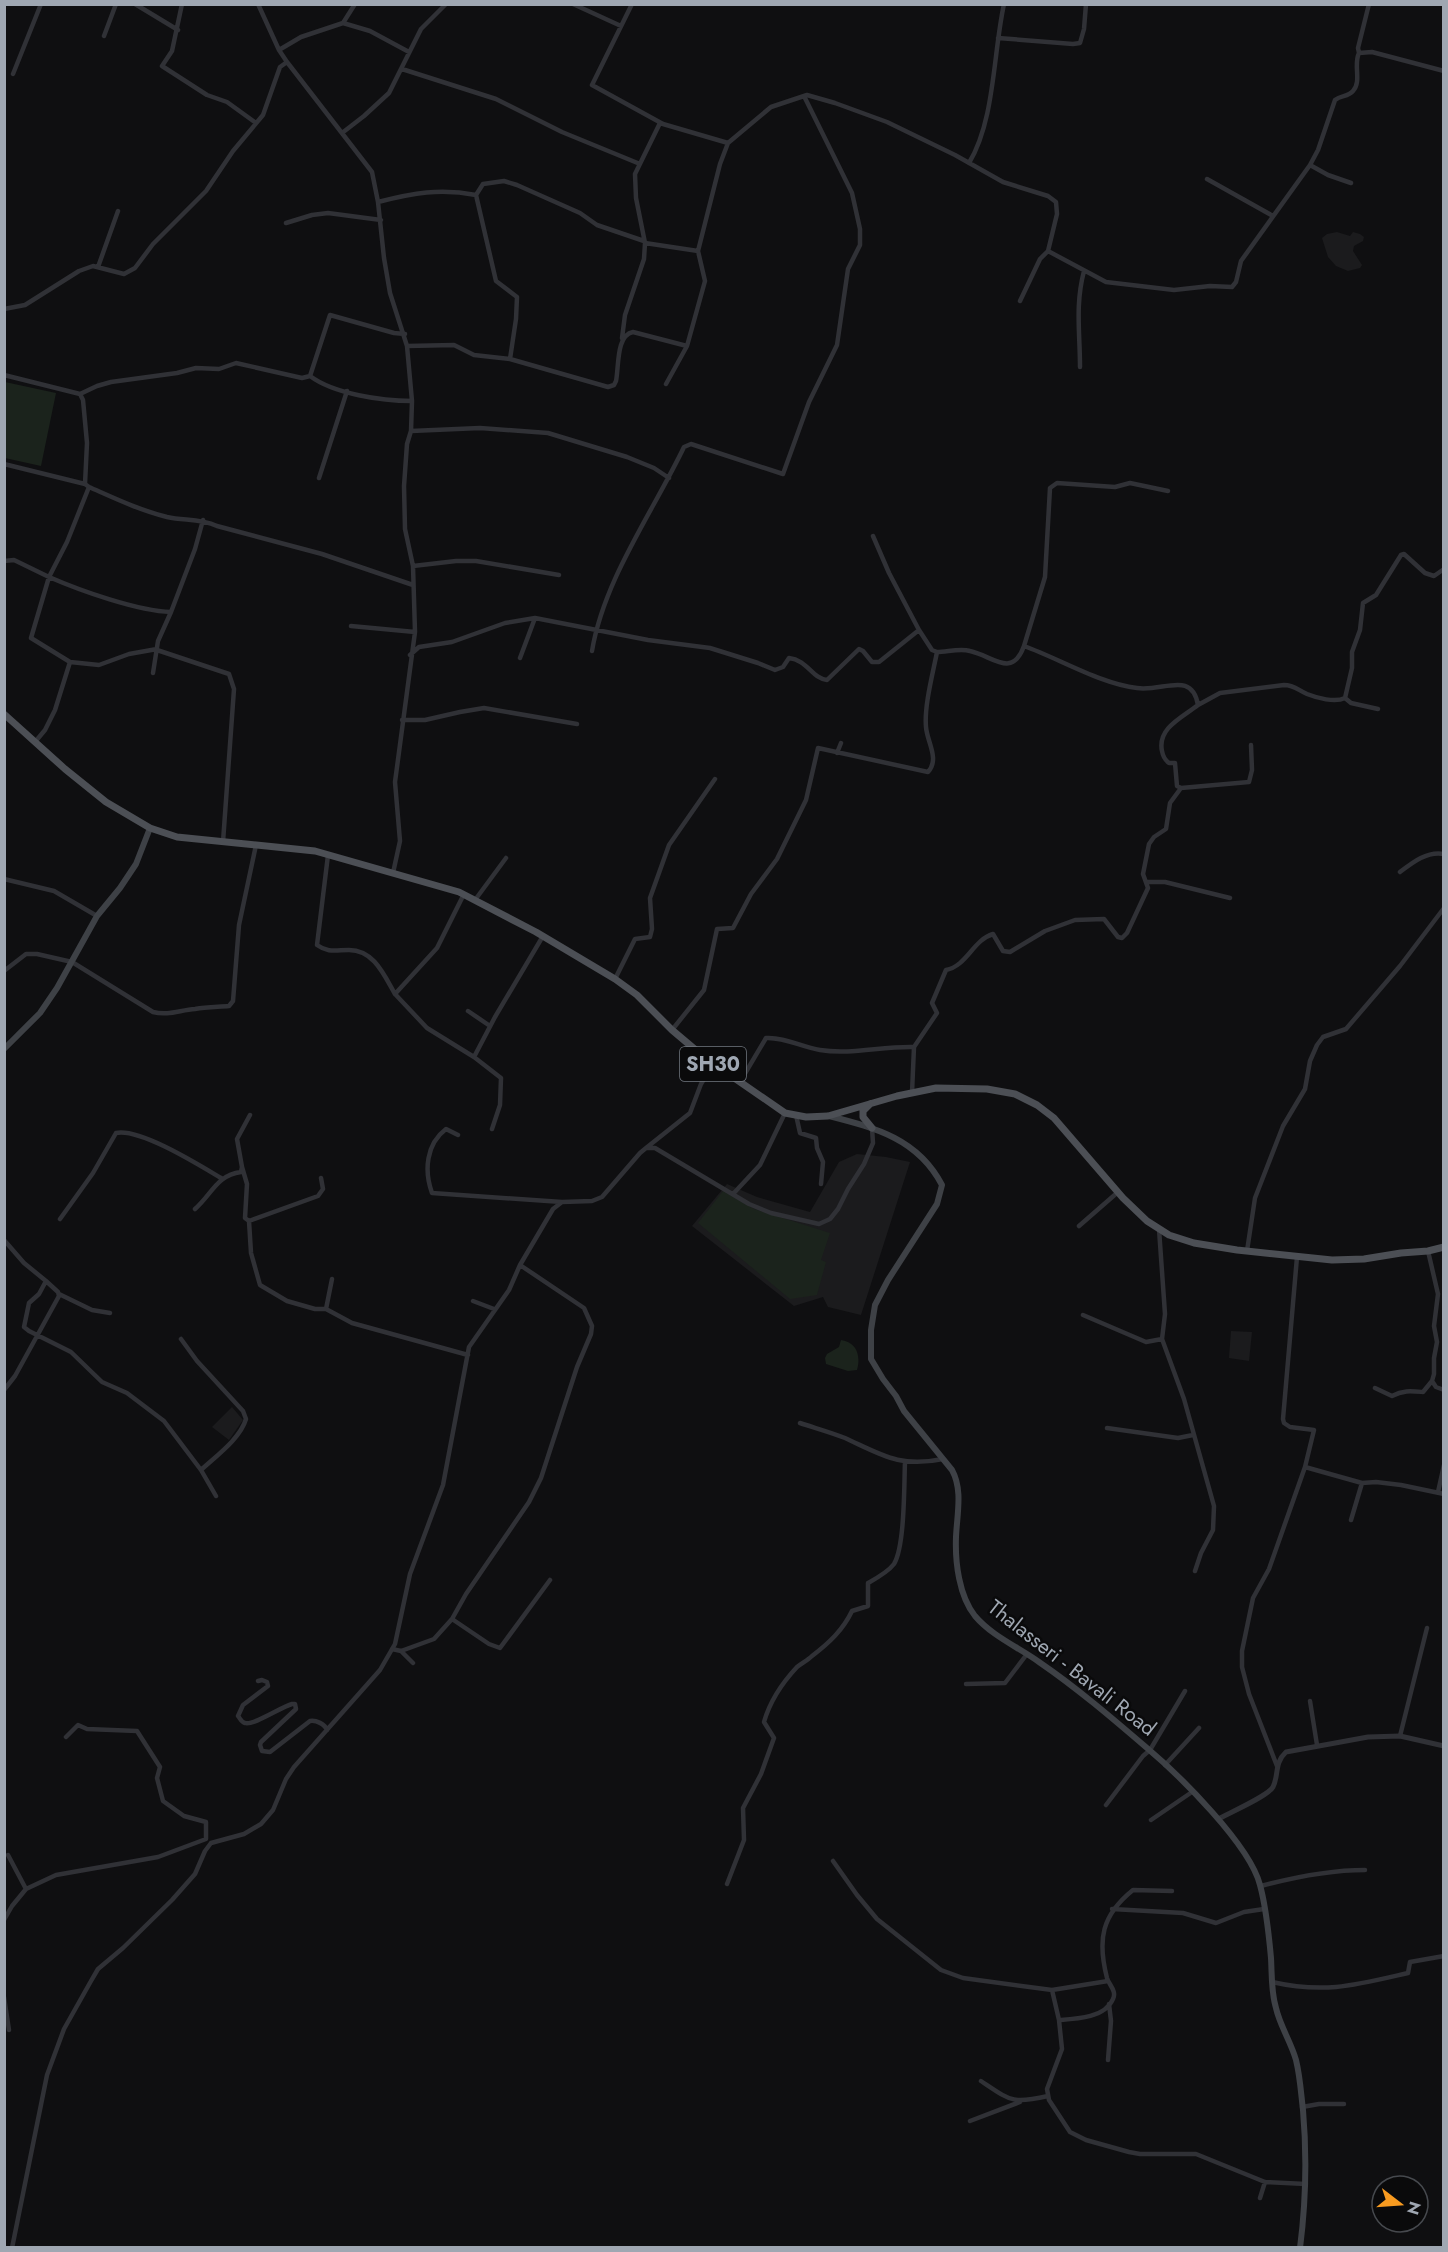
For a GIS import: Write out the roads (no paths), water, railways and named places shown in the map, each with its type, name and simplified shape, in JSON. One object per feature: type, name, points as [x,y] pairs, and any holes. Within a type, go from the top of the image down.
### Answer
[{"type":"main road","name":"SH30","points":[[4,714],[106,802],[150,828],[177,837],[328,855],[464,894],[543,936],[615,979],[637,995],[672,1030],[713,1064],[785,1113],[806,1117],[828,1116],[872,1102],[936,1088],[964,1088],[1015,1094],[1037,1105],[1054,1118],[1118,1192],[1147,1221],[1169,1235],[1194,1243],[1246,1251],[1332,1260],[1364,1259],[1443,1247]]},
{"type":"main road","points":[[4,1049],[40,1012],[57,988],[97,916],[136,864],[150,828]]},
{"type":"main road","points":[[872,1102],[865,1108],[863,1114],[864,1120],[872,1128]]},
{"type":"main road","points":[[858,1106],[854,1117],[859,1124]]},
{"type":"main road","name":"Thalasseri - Bavali Road","points":[[828,1116],[872,1128],[896,1138],[933,1168],[942,1185],[937,1204],[888,1280],[875,1305],[871,1330],[871,1359],[904,1411],[958,1481],[958,1573],[975,1616],[1092,1702],[1150,1750],[1218,1819],[1248,1860],[1261,1886],[1276,2009],[1295,2058],[1300,2082],[1306,2142],[1306,2184],[1300,2247]]},
{"type":"street","points":[[13,74],[41,4]]},
{"type":"street","points":[[104,36],[116,4]]},
{"type":"street","points":[[135,4],[178,30]]},
{"type":"street","points":[[182,4],[172,51],[162,66],[207,95],[227,102],[256,123]]},
{"type":"street","points":[[258,4],[287,62],[372,172],[381,220],[390,293],[407,346],[412,401],[411,431],[407,444],[404,486],[405,530],[413,566],[414,632],[395,782],[400,842],[393,873]]},
{"type":"street","points":[[279,50],[301,38],[343,23],[356,4]]},
{"type":"street","points":[[342,133],[389,93],[421,28],[446,4]]},
{"type":"street","points":[[573,4],[621,26]]},
{"type":"street","points":[[632,4],[592,85],[660,123],[728,143]]},
{"type":"street","points":[[969,164],[975,153],[989,103],[1004,4]]},
{"type":"street","points":[[998,38],[1080,43],[1084,29],[1086,4]]},
{"type":"street","points":[[1048,251],[1106,282],[1174,290],[1210,286],[1232,287],[1236,282],[1241,261],[1310,165],[1318,150],[1335,100],[1340,96],[1351,94],[1355,88],[1358,48],[1369,4]]},
{"type":"street","points":[[343,23],[370,31],[409,52]]},
{"type":"street","points":[[1359,53],[1372,52],[1443,71]]},
{"type":"street","points":[[4,309],[25,305],[79,271],[93,266],[124,274],[135,268],[153,244],[206,191],[263,115],[280,67],[287,62]]},
{"type":"street","points":[[402,69],[496,99],[562,132],[640,164]]},
{"type":"street","points":[[592,651],[595,630],[612,585],[684,447],[691,444],[783,474],[809,402],[837,345],[848,269],[860,245],[860,229],[852,193],[804,96]]},
{"type":"street","points":[[666,384],[687,346],[705,281],[698,250],[720,164],[728,143],[771,106],[804,96],[835,103],[887,122],[1003,182],[1048,196],[1056,202],[1057,214],[1048,251],[1040,259],[1020,301]]},
{"type":"street","points":[[407,346],[454,345],[474,355],[510,359],[612,387],[617,374],[625,315],[644,259],[645,242],[636,198],[635,174],[660,123]]},
{"type":"street","points":[[1310,165],[1328,175],[1351,183]]},
{"type":"street","points":[[1207,179],[1273,216]]},
{"type":"street","points":[[510,359],[517,297],[496,281],[476,195],[483,184],[504,181],[572,209],[597,225],[645,242],[698,250]]},
{"type":"street","points":[[378,202],[427,191],[476,195]]},
{"type":"street","points":[[98,267],[118,211]]},
{"type":"street","points":[[286,223],[328,213],[381,220]]},
{"type":"street","points":[[1080,367],[1077,306],[1083,271]]},
{"type":"street","points":[[310,376],[330,315],[405,334]]},
{"type":"street","points":[[622,340],[628,333],[633,332],[687,346]]},
{"type":"street","points":[[4,375],[80,394],[111,382],[177,373],[196,368],[219,369],[236,363],[302,378],[310,376],[331,388],[373,399],[412,401]]},
{"type":"street","points":[[319,478],[347,391]]},
{"type":"street","points":[[80,394],[83,400],[87,443],[87,485],[75,522],[49,578],[31,638],[70,662],[99,665],[129,654],[157,650],[230,674],[234,689],[223,842]]},
{"type":"street","points":[[411,431],[480,429],[548,434],[627,457],[654,468],[669,478]]},
{"type":"street","points":[[4,464],[87,485],[134,507],[170,518],[203,520],[369,569],[412,585]]},
{"type":"street","points":[[873,536],[889,573],[932,650],[937,652],[973,651],[1011,664],[1016,662],[1024,646],[1045,578],[1050,488],[1057,483],[1115,487],[1130,483],[1168,491]]},
{"type":"street","points":[[153,673],[157,650],[195,549],[203,520]]},
{"type":"street","points":[[1180,788],[1177,786],[1175,763],[1166,760],[1161,746],[1166,730],[1198,705],[1220,693],[1292,685],[1307,694],[1340,701],[1345,698],[1352,668],[1352,652],[1360,630],[1363,603],[1376,595],[1401,555],[1404,554],[1425,573],[1434,576],[1443,569]]},
{"type":"street","points":[[4,561],[14,561],[49,578],[155,612],[171,612]]},
{"type":"street","points":[[413,566],[476,561],[559,575]]},
{"type":"street","points":[[520,658],[535,618]]},
{"type":"street","points":[[410,655],[419,647],[452,642],[505,622],[535,618],[648,640],[710,648],[775,670],[783,667],[789,658],[793,658],[799,660],[820,679],[827,681],[858,649],[863,651],[872,662],[879,662],[919,630]]},
{"type":"street","points":[[351,626],[414,632]]},
{"type":"street","points":[[1024,646],[1114,684],[1152,689],[1184,684],[1190,686],[1196,695],[1198,705]]},
{"type":"street","points":[[672,1030],[704,990],[717,929],[733,928],[751,894],[777,859],[806,800],[818,748],[928,772],[931,768],[932,750],[926,729],[937,652]]},
{"type":"street","points":[[35,742],[45,730],[55,710],[70,662]]},
{"type":"street","points":[[1190,712],[1196,695]]},
{"type":"street","points":[[1345,698],[1351,703],[1378,709]]},
{"type":"street","points":[[402,720],[425,720],[484,708],[577,724]]},
{"type":"street","points":[[837,753],[841,743]]},
{"type":"street","points":[[912,1093],[914,1047],[938,1013],[932,1003],[933,997],[946,970],[954,969],[982,939],[993,934],[1003,951],[1010,952],[1066,921],[1098,918],[1104,919],[1118,938],[1122,938],[1130,929],[1149,886],[1143,874],[1149,844],[1154,837],[1166,829],[1170,802],[1180,788],[1249,782],[1252,770],[1251,745]]},
{"type":"street","points":[[615,979],[635,939],[650,937],[652,929],[650,898],[669,845],[715,779]]},
{"type":"street","points":[[4,971],[26,954],[38,954],[72,962],[153,1012],[160,1014],[178,1013],[196,1008],[229,1006],[233,1001],[239,925],[256,845]]},
{"type":"street","points":[[1400,872],[1425,855],[1443,854]]},
{"type":"street","points":[[328,855],[316,945],[323,950],[364,952],[373,959],[395,994],[427,1028],[474,1057],[501,1078],[500,1105],[492,1129]]},
{"type":"street","points":[[475,900],[506,858]]},
{"type":"street","points":[[4,879],[54,891],[97,916]]},
{"type":"street","points":[[1146,882],[1165,882],[1230,898]]},
{"type":"street","points":[[395,994],[437,948],[464,894]]},
{"type":"street","points":[[1246,1251],[1255,1198],[1283,1126],[1305,1089],[1310,1061],[1317,1045],[1323,1037],[1346,1029],[1400,966],[1443,908]]},
{"type":"street","points":[[474,1057],[543,936]]},
{"type":"street","points":[[468,1011],[490,1026]]},
{"type":"street","points":[[740,1083],[766,1038],[777,1037],[820,1050],[914,1047]]},
{"type":"street","points":[[458,1135],[446,1129],[438,1135],[432,1147],[426,1177],[432,1193],[562,1202],[592,1201],[603,1197],[640,1153],[690,1113],[701,1084],[713,1064]]},
{"type":"street","points":[[733,1194],[760,1165],[785,1113]]},
{"type":"street","points":[[250,1115],[237,1139],[247,1184],[246,1218],[249,1221],[250,1253],[260,1285],[287,1301],[315,1309],[326,1309],[352,1323],[468,1355]]},
{"type":"street","points":[[795,1115],[800,1133],[816,1138],[817,1148],[823,1162],[821,1184]]},
{"type":"street","points":[[646,1148],[655,1148],[664,1152],[749,1204],[771,1213],[819,1224],[830,1219],[838,1209],[870,1153],[873,1143],[872,1128]]},
{"type":"street","points":[[60,1219],[93,1173],[116,1133],[120,1132],[134,1134],[188,1157],[221,1179]]},
{"type":"street","points":[[195,1209],[207,1198],[221,1179],[230,1173],[240,1172],[242,1167]]},
{"type":"street","points":[[249,1221],[318,1196],[323,1189],[321,1178]]},
{"type":"street","points":[[1079,1226],[1118,1192]]},
{"type":"street","points":[[19,2247],[12,2245],[47,2075],[64,2029],[98,1969],[172,1900],[195,1874],[205,1851],[212,1844],[244,1834],[261,1824],[273,1810],[286,1779],[294,1767],[380,1670],[392,1649],[410,1574],[443,1485],[469,1347],[509,1290],[520,1265],[553,1209],[562,1202]]},
{"type":"street","points":[[1159,1228],[1165,1314],[1162,1339],[1181,1391],[1209,1482],[1214,1506],[1213,1530],[1195,1571]]},
{"type":"street","points":[[4,1240],[24,1263],[59,1294],[92,1310],[110,1313]]},
{"type":"street","points":[[1375,1388],[1392,1395],[1410,1390],[1423,1392],[1431,1381],[1437,1341],[1434,1321],[1438,1294],[1428,1251]]},
{"type":"street","points":[[1277,1766],[1249,1694],[1242,1667],[1242,1651],[1253,1598],[1269,1569],[1305,1467],[1314,1430],[1290,1427],[1284,1423],[1283,1419],[1297,1257]]},
{"type":"street","points":[[401,1651],[434,1639],[452,1619],[466,1594],[530,1503],[541,1478],[577,1367],[591,1334],[592,1326],[584,1308],[520,1265]]},
{"type":"street","points":[[326,1309],[332,1279]]},
{"type":"street","points":[[46,1281],[39,1294],[29,1303],[24,1327],[70,1352],[102,1382],[127,1393],[164,1421],[201,1470],[216,1496]]},
{"type":"street","points":[[4,1390],[15,1376],[59,1294]]},
{"type":"street","points":[[473,1301],[494,1309]]},
{"type":"street","points":[[1083,1315],[1146,1342],[1162,1339]]},
{"type":"street","points":[[181,1339],[197,1361],[238,1404],[246,1419],[243,1428],[230,1443],[201,1470]]},
{"type":"street","points":[[1431,1381],[1443,1390]]},
{"type":"street","points":[[800,1423],[843,1438],[879,1455],[905,1462],[920,1464],[943,1459]]},
{"type":"street","points":[[1107,1428],[1178,1438],[1193,1435]]},
{"type":"street","points":[[727,1884],[744,1840],[743,1808],[761,1774],[774,1738],[764,1722],[768,1710],[775,1695],[799,1665],[844,1627],[852,1611],[867,1606],[868,1583],[893,1565],[899,1549],[903,1518],[905,1462]]},
{"type":"street","points":[[1305,1467],[1362,1484],[1376,1482],[1441,1493],[1443,1465]]},
{"type":"street","points":[[1351,1520],[1362,1484]]},
{"type":"street","points":[[452,1619],[489,1644],[500,1648],[550,1580]]},
{"type":"street","points":[[1401,1736],[1427,1628]]},
{"type":"street","points":[[392,1649],[401,1651],[413,1663]]},
{"type":"street","points":[[966,1684],[1005,1683],[1027,1654]]},
{"type":"street","points":[[258,1681],[267,1682],[268,1686],[243,1705],[238,1716],[241,1721],[253,1723],[292,1704],[295,1704],[296,1709],[261,1742],[262,1751],[270,1752],[310,1721],[323,1725],[327,1730]]},
{"type":"street","points":[[1106,1805],[1150,1750],[1185,1691]]},
{"type":"street","points":[[1310,1701],[1317,1745]]},
{"type":"street","points":[[66,1737],[78,1725],[87,1729],[137,1731],[160,1767],[157,1778],[163,1801],[184,1816],[206,1822],[206,1839]]},
{"type":"street","points":[[1165,1766],[1199,1728]]},
{"type":"street","points":[[1218,1819],[1266,1795],[1273,1787],[1277,1766],[1280,1758],[1286,1752],[1368,1737],[1401,1736],[1443,1746]]},
{"type":"street","points":[[1151,1820],[1192,1792]]},
{"type":"street","points":[[206,1839],[212,1844]]},
{"type":"street","points":[[4,1920],[26,1889],[56,1875],[158,1857],[206,1839]]},
{"type":"street","points":[[8,1855],[26,1889]]},
{"type":"street","points":[[833,1861],[877,1919],[940,1970],[963,1978],[1052,1990],[1108,1981]]},
{"type":"street","points":[[1261,1886],[1341,1870],[1365,1870]]},
{"type":"street","points":[[1059,2020],[1082,2019],[1106,2008],[1114,1999],[1114,1992],[1108,1981],[1103,1941],[1106,1921],[1112,1909],[1133,1890],[1172,1891]]},
{"type":"street","points":[[1112,1909],[1183,1912],[1216,1923],[1244,1912],[1264,1909]]},
{"type":"street","points":[[1272,1982],[1321,1989],[1341,1988],[1408,1973],[1410,1962],[1443,1956]]},
{"type":"street","points":[[1052,1990],[1059,2020],[1062,2049],[1047,2089],[1057,2113],[1070,2132],[1086,2140],[1140,2154],[1196,2154],[1265,2182],[1306,2184]]},
{"type":"street","points":[[4,1997],[9,2030]]},
{"type":"street","points":[[1108,2060],[1111,2021],[1109,2004]]},
{"type":"street","points":[[981,2081],[1006,2097],[1023,2101]]},
{"type":"street","points":[[970,2121],[1023,2101],[1048,2096]]},
{"type":"street","points":[[1302,2107],[1318,2104],[1344,2104]]},
{"type":"street","points":[[1260,2198],[1265,2182]]}]
